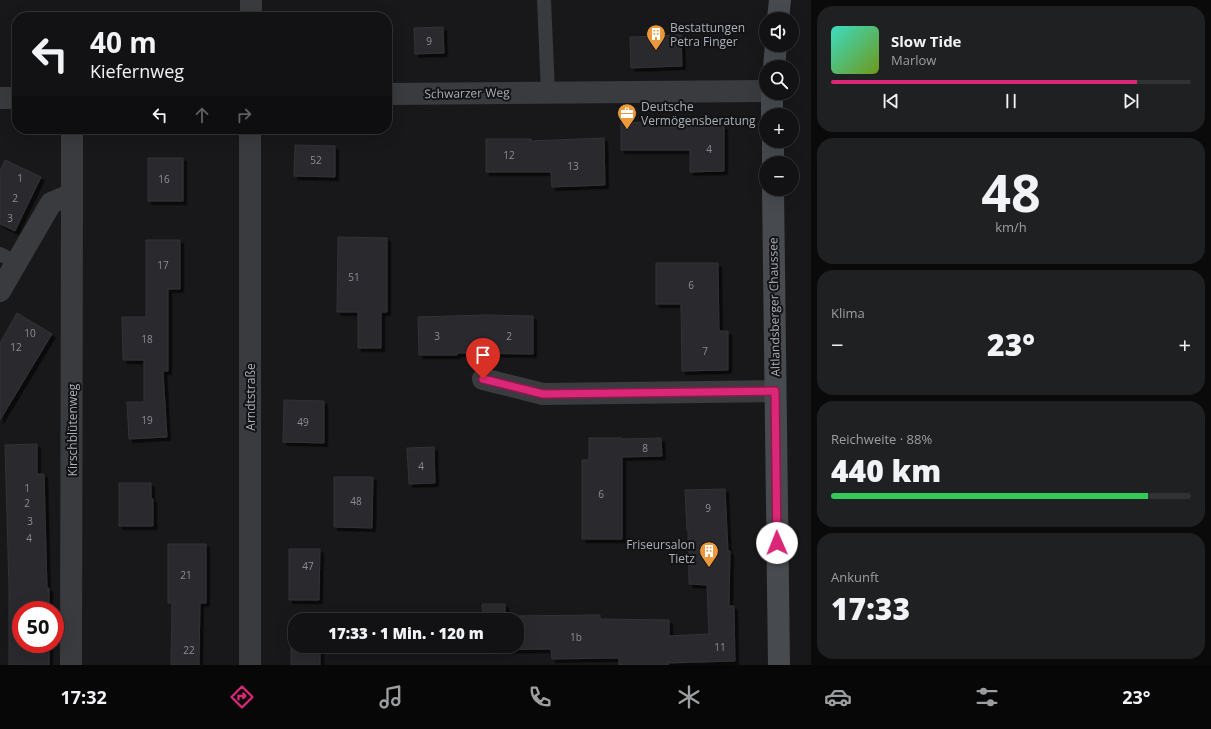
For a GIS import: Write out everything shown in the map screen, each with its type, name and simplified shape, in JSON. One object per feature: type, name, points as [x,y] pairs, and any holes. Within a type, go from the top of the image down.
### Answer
[{"type":"main road","points":[[779,12],[780,0]]},
{"type":"main road","name":"Altlandsberger Chaussee","points":[[773,196],[779,665]]},
{"type":"street","points":[[250,0],[250,12]]},
{"type":"street","name":"Schwarzer Weg","points":[[392,94],[759,91]]},
{"type":"street","points":[[0,98],[12,98]]},
{"type":"street","name":"Kirschblütenweg","points":[[71,665],[72,134]]},
{"type":"street","name":"Arndtstraße","points":[[250,134],[250,665]]},
{"type":"street","points":[[0,291],[8,259],[51,203],[72,194]]},
{"type":"street","points":[[483,379],[543,394],[775,391]]},
{"type":"lane","points":[[544,0],[548,93]]},
{"type":"building","points":[[443,27],[444,53],[415,54],[414,28]]},
{"type":"building","name":"Bestattungen Petra Finger","points":[[681,35],[682,66],[631,68],[630,37]]},
{"type":"building","points":[[621,122],[660,123],[660,127],[724,126],[724,171],[690,172],[690,150],[621,150]]},
{"type":"building","points":[[604,138],[605,185],[552,187],[551,172],[486,172],[486,139],[531,139],[531,141]]},
{"type":"building","points":[[295,145],[335,146],[335,177],[294,176]]},
{"type":"building","points":[[148,158],[183,158],[183,201],[148,201]]},
{"type":"building","points":[[5,160],[41,177],[15,231],[0,224],[0,171]]},
{"type":"building","points":[[338,237],[387,238],[387,312],[381,312],[381,348],[358,348],[358,312],[337,312]]},
{"type":"building","points":[[146,240],[180,240],[180,289],[168,289],[168,371],[163,371],[167,437],[129,439],[127,402],[144,402],[144,360],[123,360],[122,317],[146,317]]},
{"type":"building","points":[[656,263],[718,263],[719,331],[728,331],[728,370],[682,371],[681,304],[656,304]]},
{"type":"building","points":[[17,313],[52,334],[0,420],[0,343]]},
{"type":"building","points":[[485,315],[533,316],[533,354],[457,353],[457,355],[419,355],[418,317]]},
{"type":"building","points":[[284,400],[324,401],[324,443],[283,442]]},
{"type":"building","points":[[589,438],[661,438],[662,456],[622,457],[622,539],[582,539],[582,460],[589,460]]},
{"type":"building","points":[[37,444],[37,474],[44,474],[47,588],[49,588],[49,601],[12,601],[12,653],[49,653],[49,665],[9,665],[9,588],[5,445]]},
{"type":"building","points":[[434,447],[435,483],[409,484],[407,448]]},
{"type":"building","points":[[334,477],[373,477],[372,528],[334,527]]},
{"type":"building","points":[[119,483],[151,483],[151,498],[153,499],[153,526],[119,526]]},
{"type":"building","points":[[725,489],[728,551],[730,551],[729,606],[734,606],[735,661],[668,663],[668,665],[619,665],[619,658],[552,659],[551,649],[524,649],[524,616],[600,615],[600,619],[669,620],[669,636],[709,634],[707,585],[689,584],[688,530],[685,490]]},
{"type":"building","points":[[168,544],[206,544],[206,603],[200,603],[199,665],[171,665],[172,603],[168,603]]},
{"type":"building","points":[[289,549],[320,549],[319,600],[289,600]]},
{"type":"building","points":[[482,604],[505,604],[505,613],[483,613]]},
{"type":"building","points":[[291,653],[320,653],[320,665],[291,665]]},
{"type":"place","name":"Bestattungen Petra Finger","points":[[656,51]]},
{"type":"place","name":"Deutsche Vermögensberatung","points":[[627,130]]},
{"type":"place","name":"Friseursalon Tietz","points":[[709,568]]},
{"type":"route","points":[[483,379],[543,394],[758,390],[775,391],[777,543]]}]
